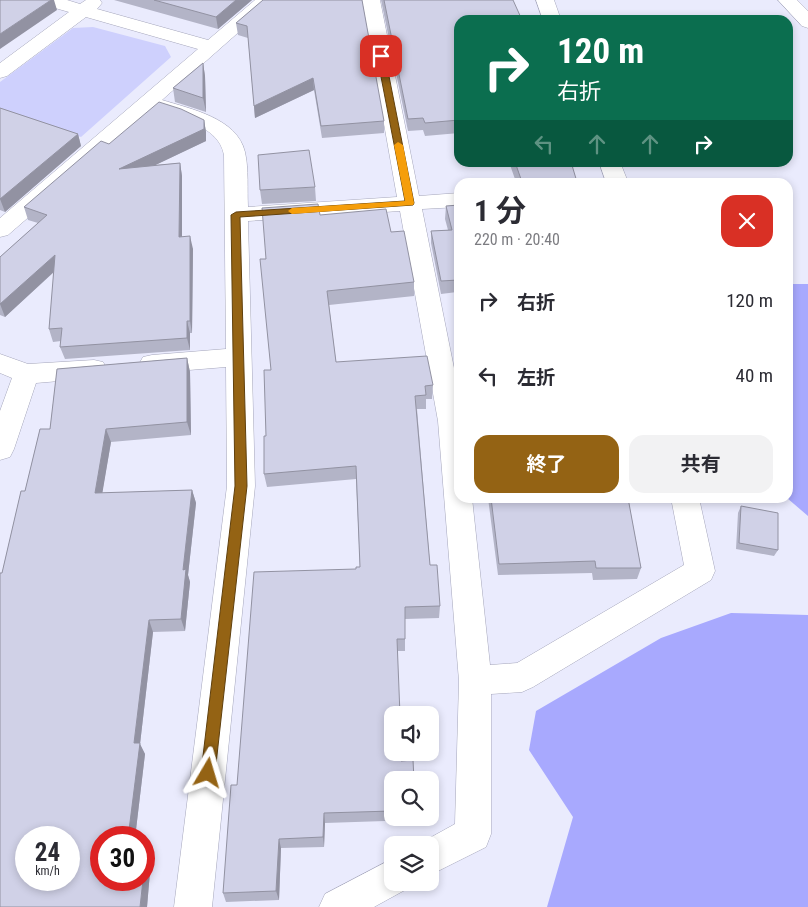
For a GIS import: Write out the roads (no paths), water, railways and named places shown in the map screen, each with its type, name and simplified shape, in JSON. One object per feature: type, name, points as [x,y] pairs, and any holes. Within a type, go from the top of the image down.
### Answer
[{"type":"street","points":[[47,0],[90,5],[212,47]]},
{"type":"street","points":[[0,230],[266,0]]},
{"type":"street","points":[[371,0],[451,421],[454,454]]},
{"type":"street","points":[[544,0],[550,15]]},
{"type":"street","points":[[787,0],[808,22]]},
{"type":"street","points":[[0,72],[90,5]]},
{"type":"street","points":[[148,102],[209,123],[225,134],[234,147],[241,486],[193,907]]},
{"type":"street","points":[[236,215],[454,200]]},
{"type":"street","points":[[0,363],[26,374],[237,357]]},
{"type":"street","points":[[0,449],[26,374]]},
{"type":"street","points":[[439,852],[473,834],[475,681],[459,503]]},
{"type":"street","points":[[475,681],[522,677],[700,571],[686,503]]},
{"type":"street","points":[[338,907],[384,882]]}]
